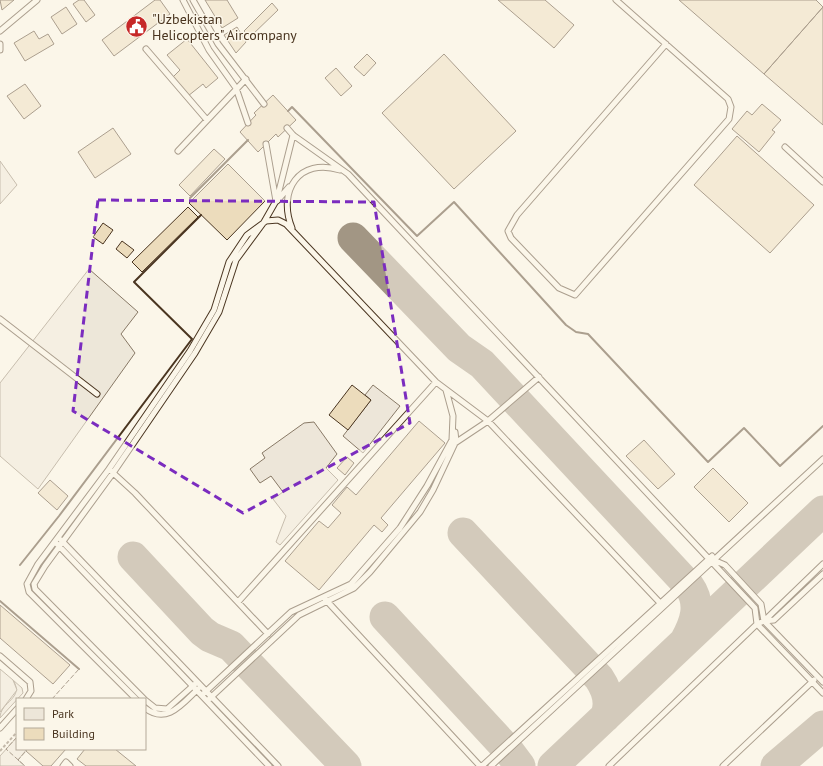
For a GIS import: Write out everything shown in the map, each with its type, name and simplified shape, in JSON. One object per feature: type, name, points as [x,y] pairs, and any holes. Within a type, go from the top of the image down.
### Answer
[{"type":"lane","points":[[0,31],[37,0]]},
{"type":"lane","points":[[183,0],[209,50],[236,88],[248,123]]},
{"type":"lane","points":[[193,0],[218,44],[264,104]]},
{"type":"lane","points":[[616,0],[666,44],[728,99],[731,107],[729,119],[575,295],[568,293],[558,288],[511,238],[508,231],[517,215],[666,44]]},
{"type":"lane","points":[[0,44],[0,50]]},
{"type":"lane","points":[[146,49],[207,120]]},
{"type":"lane","points":[[178,151],[246,79]]},
{"type":"lane","points":[[288,128],[293,135],[348,174],[755,608],[757,624],[823,693]]},
{"type":"lane","points":[[276,202],[293,135]]},
{"type":"lane","points":[[266,144],[276,202]]},
{"type":"lane","points":[[785,147],[823,182]]},
{"type":"lane","points":[[135,698],[28,591],[27,586],[31,576],[55,542],[60,539],[111,471],[195,353],[219,312],[236,260],[264,222],[276,202],[295,181],[308,171],[323,167],[332,168],[348,174]]},
{"type":"lane","points":[[293,231],[287,216],[286,204],[288,193],[295,181]]},
{"type":"lane","points":[[264,222],[280,221],[293,231],[436,382],[488,421],[662,605]]},
{"type":"lane","points":[[0,319],[98,394]]},
{"type":"lane","points":[[446,452],[456,441],[488,421],[539,377]]},
{"type":"lane","points":[[238,602],[436,382]]},
{"type":"lane","points":[[202,696],[291,612],[354,588],[406,531],[420,512],[433,490],[456,441],[453,416],[446,390]]},
{"type":"lane","points":[[207,702],[299,615],[351,584],[395,534],[414,508],[452,440],[453,416]]},
{"type":"lane","points":[[491,766],[662,605],[823,459]]},
{"type":"lane","points":[[111,471],[268,634]]},
{"type":"lane","points":[[60,539],[59,546],[36,578],[34,584],[35,589],[142,698]]},
{"type":"lane","points":[[60,539],[271,758],[276,765]]},
{"type":"lane","points":[[55,542],[195,688],[266,765],[271,758]]},
{"type":"lane","points":[[711,560],[725,565],[761,604],[764,621],[823,682]]},
{"type":"lane","points":[[764,621],[823,564]]},
{"type":"lane","points":[[609,766],[757,624],[764,621],[774,620],[823,574]]},
{"type":"lane","points":[[324,599],[481,766],[662,605]]},
{"type":"lane","points":[[0,656],[30,682],[31,691],[27,698]]},
{"type":"lane","points":[[723,766],[818,677]]},
{"type":"lane","points":[[146,709],[156,715],[165,715],[172,711],[199,684]]},
{"type":"lane","points":[[146,701],[155,708],[167,709],[195,688]]},
{"type":"lane","points":[[0,728],[16,710]]},
{"type":"lane","points":[[63,766],[66,762],[70,766]]},
{"type":"path","points":[[0,751],[16,733]]},
{"type":"highlighted area","points":[[98,200],[374,202],[410,423],[243,513],[73,411]]},
{"type":"green space","points":[[373,385],[400,406],[363,453],[343,436],[371,400],[365,395]]},
{"type":"green space","points":[[314,422],[337,454],[326,468],[338,480],[280,545],[276,542],[286,516],[273,499],[283,492],[271,476],[260,483],[250,469],[265,458],[262,453],[304,423]]},
{"type":"green space","points":[[13,680],[22,688],[23,693],[18,698],[16,698],[16,701],[0,718],[1,712],[16,692],[16,686]]},
{"type":"green space","points":[[16,738],[16,750],[26,750],[18,760],[25,766],[0,766],[0,756]]},
{"type":"shaded area","points":[[0,161],[17,185],[0,204]]},
{"type":"shaded area","points":[[89,269],[138,312],[121,334],[135,353],[38,489],[0,456],[0,383]]},
{"type":"shaded area","points":[[0,669],[13,680],[17,690],[0,712]]},
{"type":"building","points":[[0,0],[14,0],[2,10]]},
{"type":"building","points":[[79,0],[84,0],[95,15],[86,22],[73,4]]},
{"type":"building","name":"\"Uzbekistan Helicopters\" Aircompany","points":[[155,0],[160,0],[170,14],[114,56],[102,40]]},
{"type":"building","points":[[205,0],[227,0],[238,18],[222,28]]},
{"type":"building","points":[[498,0],[545,0],[574,25],[554,48]]},
{"type":"building","points":[[679,0],[816,0],[823,7],[764,74]]},
{"type":"building","points":[[272,3],[278,10],[250,37],[244,31]]},
{"type":"building","points":[[66,7],[77,24],[62,34],[51,17]]},
{"type":"building","points":[[823,7],[823,125],[764,74]]},
{"type":"building","points":[[237,27],[246,42],[236,53],[224,35]]},
{"type":"building","points":[[34,31],[39,39],[48,34],[54,44],[25,61],[14,43]]},
{"type":"building","points":[[187,39],[218,78],[206,88],[203,84],[188,96],[173,77],[180,70],[167,55]]},
{"type":"building","points":[[367,54],[376,63],[364,76],[354,67]]},
{"type":"building","points":[[444,54],[516,131],[454,189],[382,113]]},
{"type":"building","points":[[336,68],[352,86],[341,96],[325,78]]},
{"type":"building","points":[[25,84],[41,106],[24,119],[7,96]]},
{"type":"building","points":[[273,95],[296,120],[278,137],[276,134],[258,152],[240,132],[256,115],[254,113]]},
{"type":"building","points":[[762,104],[781,120],[772,130],[775,132],[759,152],[732,129],[747,111],[752,115]]},
{"type":"building","points":[[113,128],[131,154],[95,178],[78,152]]},
{"type":"building","points":[[737,136],[814,205],[770,253],[694,185]]},
{"type":"building","points":[[214,149],[225,159],[190,196],[179,185]]},
{"type":"building","points":[[228,164],[265,201],[227,240],[189,203]]},
{"type":"building","points":[[188,207],[198,217],[142,272],[132,262]]},
{"type":"building","points":[[103,223],[113,230],[103,244],[93,237]]},
{"type":"building","points":[[122,241],[134,250],[127,258],[116,249]]},
{"type":"building","points":[[352,385],[371,400],[348,430],[329,415]]},
{"type":"building","points":[[419,421],[445,443],[381,518],[388,525],[382,532],[374,525],[319,590],[285,561],[319,521],[328,528],[341,513],[332,505],[347,487],[356,495]]},
{"type":"building","points":[[644,440],[675,474],[658,489],[626,456]]},
{"type":"building","points":[[347,457],[354,463],[345,475],[337,468]]},
{"type":"building","points":[[713,468],[748,503],[729,522],[694,487]]},
{"type":"building","points":[[50,480],[68,496],[57,510],[38,493]]},
{"type":"building","points":[[0,605],[70,665],[53,684],[0,638]]},
{"type":"building","points":[[65,750],[51,766],[43,766],[26,751]]},
{"type":"building","points":[[84,750],[116,750],[136,766],[86,766],[77,759]]},
{"type":"taxiway","points":[[353,238],[459,348],[482,364],[689,586],[695,600],[696,614],[692,627],[685,641]]},
{"type":"taxiway","points":[[553,766],[823,511]]},
{"type":"taxiway","points":[[463,533],[599,678],[608,697],[608,707],[605,717]]},
{"type":"taxiway","points":[[133,557],[202,631],[210,637],[231,646],[346,766]]},
{"type":"taxiway","points":[[385,617],[508,750],[520,766]]},
{"type":"taxiway","points":[[776,766],[823,726]]},
{"type":"fence","points":[[0,601],[79,669],[53,698]]},
{"type":"fence","points":[[16,738],[6,749],[25,766]]},
{"type":"fence","points":[[19,761],[18,760],[26,751]]},
{"type":"wall","points":[[288,111],[292,107],[417,236],[454,202],[566,325],[576,332],[588,334],[708,462],[744,428],[780,466],[823,426]]},
{"type":"wall","points":[[190,198],[248,140]]},
{"type":"wall","points":[[20,565],[59,516],[192,339],[134,282],[201,215]]},
{"type":"wall","points":[[0,601],[79,669]]},
{"type":"place","name":"\"Uzbekistan Helicopters\" Aircompany","points":[[136,27]]}]
